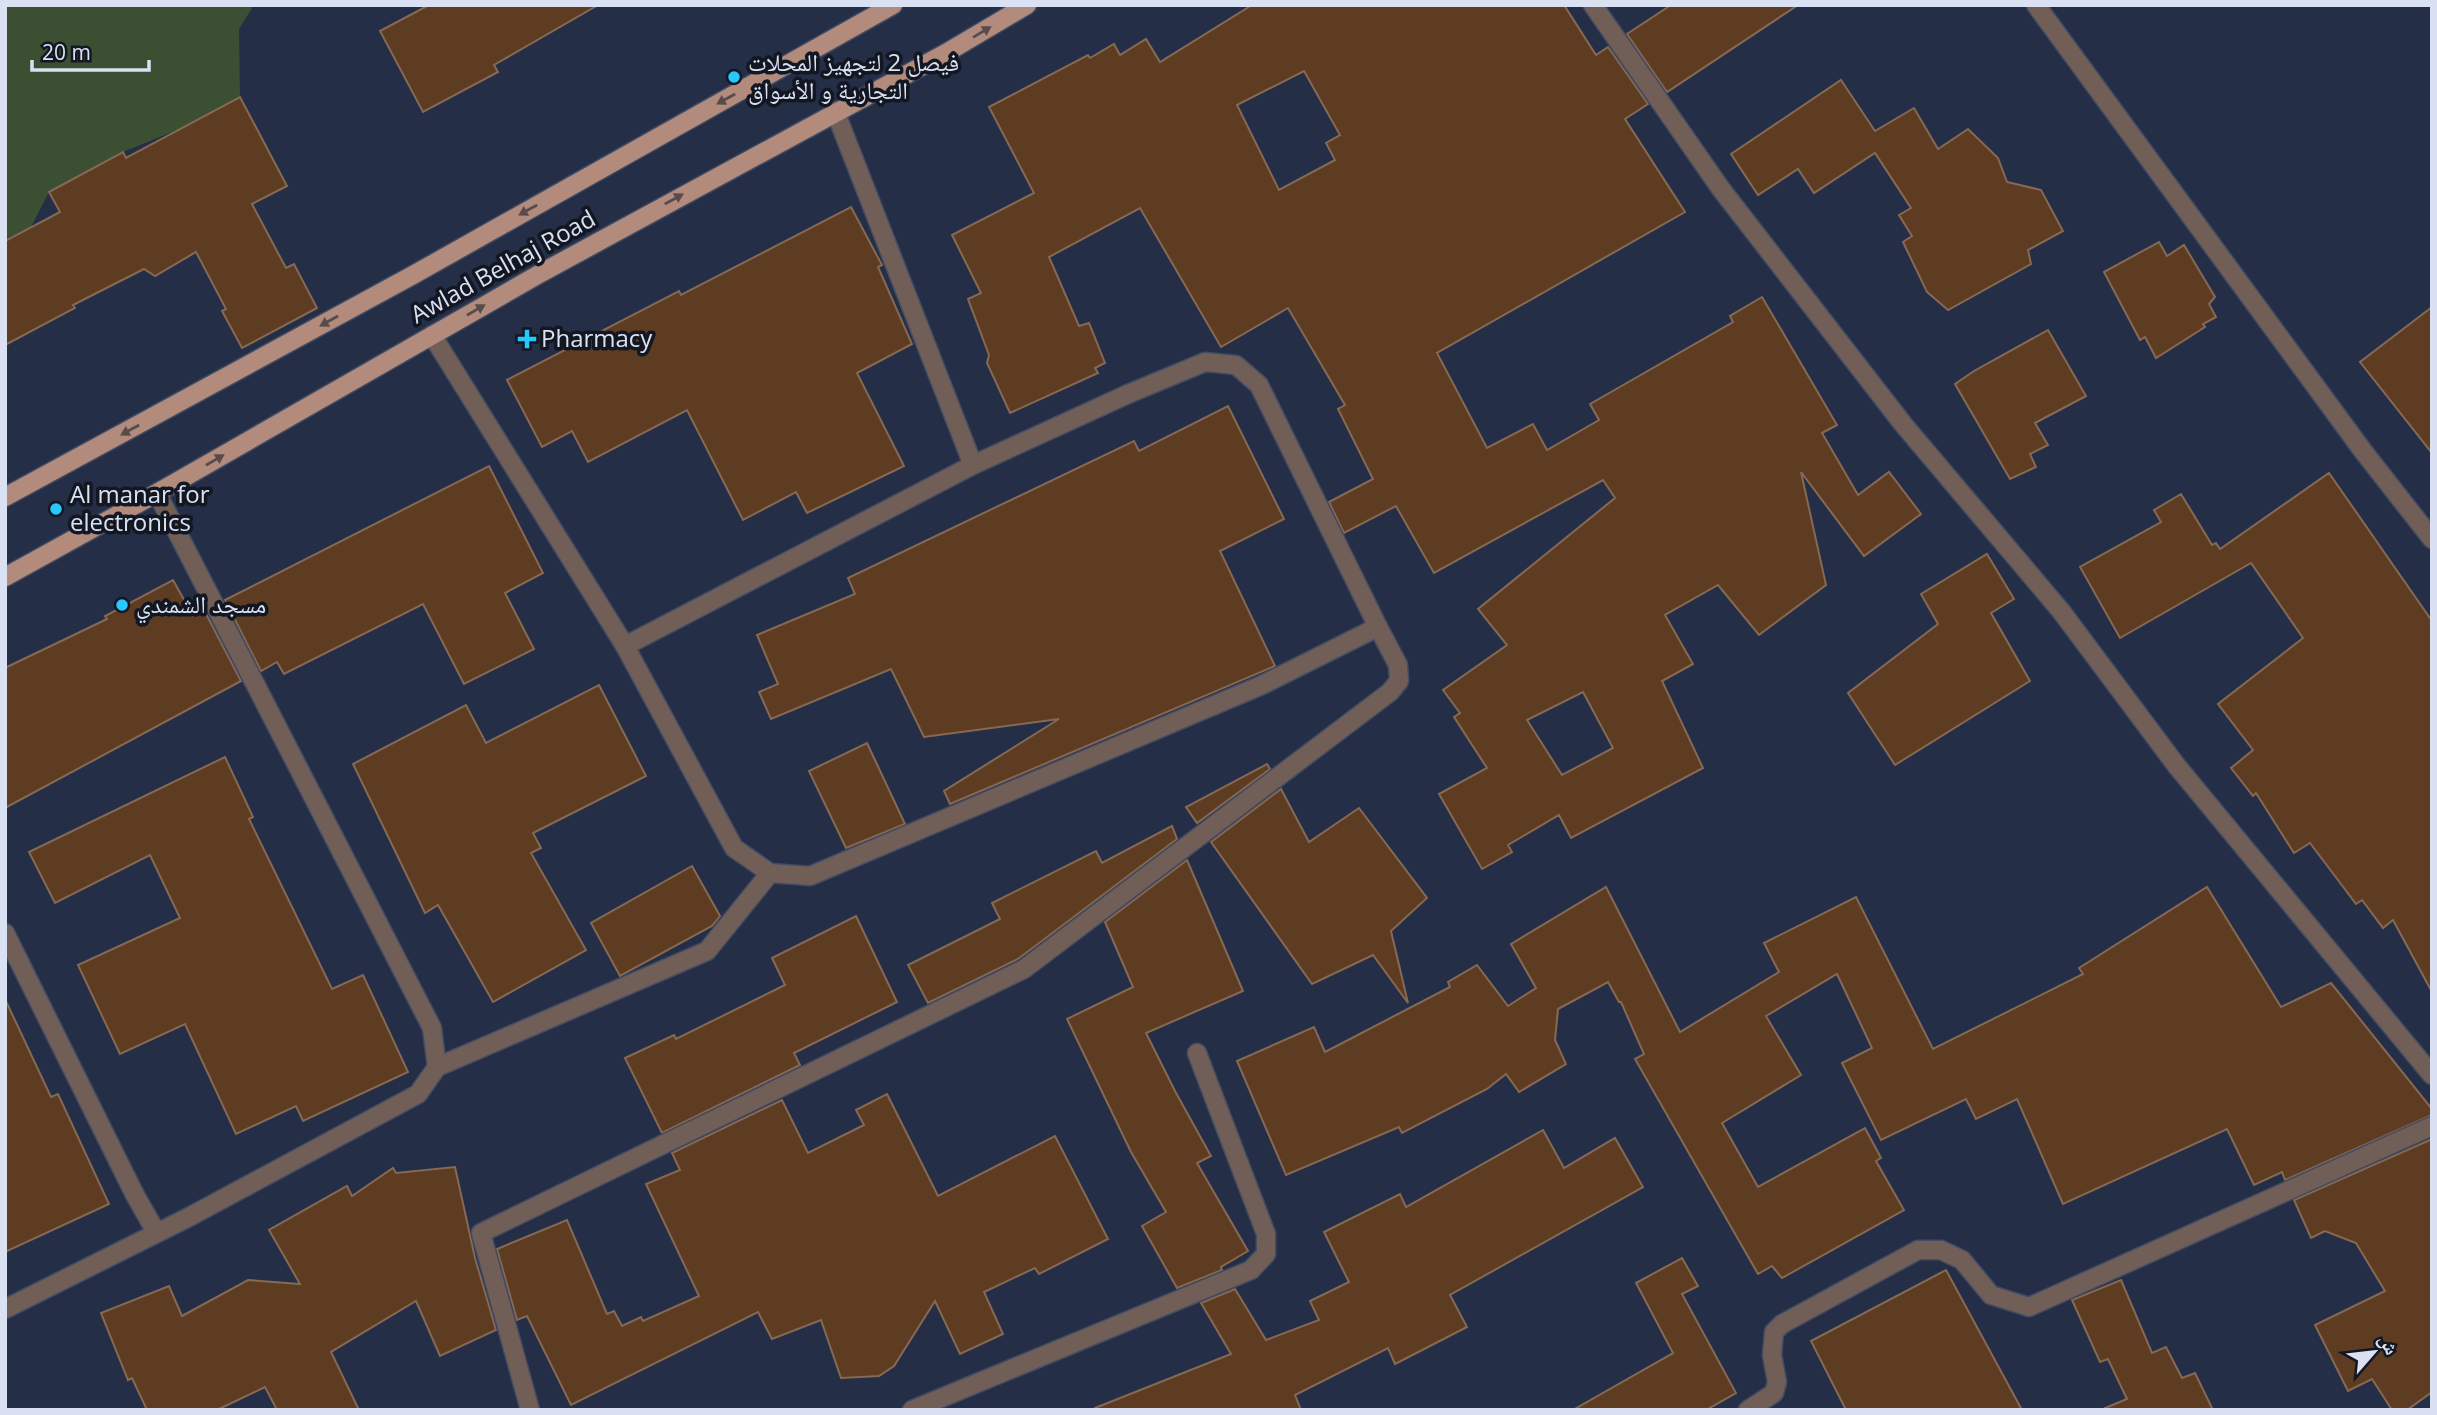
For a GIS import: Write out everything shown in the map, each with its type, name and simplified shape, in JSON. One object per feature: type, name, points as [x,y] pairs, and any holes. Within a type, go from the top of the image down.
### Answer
[{"type":"main road","name":"Awlad Belhaj Road","points":[[5,497],[401,281],[893,5]]},
{"type":"main road","name":"Awlad Belhaj Road","points":[[5,577],[432,335],[835,111],[946,53],[1027,5]]},
{"type":"street","points":[[1593,5],[1721,189],[1895,413],[2061,611],[2176,765],[2432,1075]]},
{"type":"street","points":[[2036,5],[2363,451],[2432,539]]},
{"type":"street","points":[[835,111],[973,465]]},
{"type":"street","points":[[432,335],[625,646],[734,848],[770,873],[810,876],[1262,685],[1378,627]]},
{"type":"street","points":[[530,1410],[481,1233],[1024,969],[1390,692],[1399,681],[1398,665],[1259,384],[1236,365],[1205,362],[973,465],[625,646]]},
{"type":"street","points":[[157,493],[432,1028],[437,1067]]},
{"type":"street","points":[[5,1309],[418,1094],[437,1067],[707,951],[770,873]]},
{"type":"street","points":[[5,933],[156,1232]]},
{"type":"street","points":[[914,1409],[1251,1270],[1266,1254],[1266,1234],[1197,1053]]},
{"type":"street","points":[[1748,1410],[1774,1393],[1777,1382],[1772,1355],[1774,1332],[1782,1324],[1918,1250],[1941,1250],[1962,1260],[1991,1295],[2029,1307],[2432,1126]]},
{"type":"green space","points":[[5,5],[254,5],[239,29],[240,97],[177,130],[123,152],[49,192],[31,227],[5,240]]},
{"type":"building","points":[[429,5],[598,5],[494,65],[498,72],[423,112],[380,31]]},
{"type":"building","points":[[1252,5],[1564,5],[1596,55],[1608,47],[1648,104],[1625,119],[1685,212],[1437,353],[1487,448],[1533,424],[1547,450],[1599,420],[1590,404],[1733,322],[1730,316],[1762,297],[1837,425],[1822,433],[1858,495],[1889,472],[1921,514],[1864,556],[1801,472],[1826,585],[1759,635],[1718,585],[1665,615],[1693,664],[1662,681],[1703,768],[1571,838],[1559,815],[1508,845],[1512,852],[1482,869],[1439,794],[1487,768],[1454,717],[1460,713],[1443,690],[1507,645],[1478,609],[1615,498],[1603,480],[1434,573],[1396,506],[1344,533],[1329,502],[1373,479],[1338,409],[1345,405],[1288,308],[1221,347],[1140,208],[1049,257],[1079,326],[1089,323],[1105,363],[1095,368],[1098,373],[1010,413],[987,363],[989,355],[968,299],[981,293],[952,235],[1034,193],[989,107],[1114,44],[1120,55],[1146,39],[1160,62]],"holes":[[[1304,71],[1340,135],[1326,143],[1335,160],[1279,190],[1237,105]],[[1583,692],[1613,748],[1562,775],[1527,720]]]},
{"type":"building","points":[[1671,5],[1798,5],[1667,92],[1627,34]]},
{"type":"building","points":[[1841,80],[1875,131],[1914,108],[1938,149],[1968,129],[1998,158],[2007,182],[2041,190],[2063,231],[2028,250],[2031,264],[1948,310],[1927,292],[1903,242],[1912,236],[1899,215],[1911,208],[1875,153],[1814,193],[1798,169],[1758,195],[1731,154]]},
{"type":"building","points":[[240,97],[287,186],[252,204],[286,268],[294,264],[317,308],[242,348],[222,311],[226,309],[196,252],[155,276],[144,269],[73,305],[75,308],[5,345],[5,241],[60,212],[49,192],[123,152],[126,158]]},
{"type":"building","points":[[851,207],[882,265],[878,267],[912,344],[857,373],[904,466],[807,513],[796,492],[743,520],[687,410],[588,462],[572,431],[542,447],[507,380],[679,291],[681,295]]},
{"type":"building","points":[[2159,242],[2167,256],[2184,245],[2215,297],[2209,304],[2216,317],[2156,358],[2145,337],[2140,340],[2104,272]]},
{"type":"building","points":[[2432,307],[2432,453],[2360,362]]},
{"type":"building","points":[[2048,330],[2086,396],[2035,423],[2048,445],[2030,454],[2036,467],[2010,479],[1955,384]]},
{"type":"building","points":[[1228,406],[1284,519],[1220,551],[1275,666],[950,804],[944,791],[1059,719],[924,737],[891,669],[771,719],[759,692],[778,684],[757,635],[855,594],[848,578],[1134,441],[1139,451]]},
{"type":"building","points":[[489,466],[543,573],[505,593],[534,649],[464,684],[423,604],[284,674],[277,662],[261,671],[225,600]]},
{"type":"building","points":[[2329,473],[2432,621],[2432,992],[2393,920],[2383,928],[2362,900],[2356,904],[2310,843],[2294,853],[2256,793],[2253,796],[2231,768],[2253,750],[2218,704],[2303,638],[2251,563],[2120,638],[2080,567],[2161,522],[2154,510],[2181,494],[2212,545],[2216,543],[2220,549]]},
{"type":"building","points":[[1987,554],[2014,599],[1991,613],[2030,681],[1895,765],[1848,693],[1938,624],[1921,594]]},
{"type":"building","points":[[173,580],[193,616],[204,610],[241,681],[5,808],[5,668],[107,619],[105,616]]},
{"type":"building","points":[[599,685],[646,776],[533,833],[541,848],[531,853],[586,950],[493,1002],[438,905],[425,913],[353,764],[466,705],[486,743]]},
{"type":"building","points":[[867,743],[905,824],[846,848],[809,771]]},
{"type":"building","points":[[225,757],[253,817],[249,819],[332,989],[363,975],[408,1072],[303,1121],[296,1106],[236,1134],[185,1024],[120,1054],[78,965],[180,918],[150,855],[55,903],[29,852]]},
{"type":"building","points":[[1267,764],[1270,769],[1197,823],[1186,807]]},
{"type":"building","points":[[1281,789],[1309,842],[1359,808],[1427,898],[1391,931],[1408,1003],[1373,955],[1312,984],[1211,842]]},
{"type":"building","points":[[1172,826],[1177,839],[1018,959],[928,1003],[908,965],[1000,919],[992,903],[1096,851],[1102,863]]},
{"type":"building","points":[[1187,860],[1243,991],[1146,1033],[1211,1156],[1197,1163],[1248,1251],[1221,1267],[1222,1270],[1177,1288],[1142,1226],[1166,1212],[1131,1152],[1067,1019],[1133,987],[1105,922]]},
{"type":"building","points":[[692,866],[720,916],[712,926],[620,976],[591,923]]},
{"type":"building","points":[[1606,887],[1680,1032],[1779,972],[1764,943],[1856,897],[1933,1049],[2083,974],[2079,968],[2207,887],[2281,1007],[2331,983],[2432,1109],[2432,1115],[2285,1180],[2282,1172],[2254,1185],[2227,1129],[2063,1204],[2017,1099],[1976,1119],[1966,1099],[1881,1140],[1842,1063],[1872,1048],[1837,974],[1766,1016],[1801,1075],[1722,1123],[1758,1187],[1865,1128],[1881,1158],[1876,1161],[1904,1210],[1782,1278],[1772,1266],[1758,1274],[1635,1059],[1644,1054],[1621,1002],[1608,982],[1558,1009],[1555,1040],[1566,1064],[1519,1092],[1506,1074],[1487,1089],[1402,1133],[1399,1127],[1286,1175],[1237,1061],[1314,1027],[1325,1052],[1450,987],[1448,982],[1477,965],[1508,1006],[1536,988],[1511,944]]},
{"type":"building","points":[[856,916],[897,1002],[794,1053],[800,1065],[662,1133],[625,1058],[674,1035],[676,1039],[785,985],[772,958]]},
{"type":"building","points":[[5,999],[51,1097],[58,1094],[109,1204],[5,1252]]},
{"type":"building","points":[[887,1094],[938,1196],[1055,1136],[1108,1239],[1039,1274],[1035,1268],[984,1292],[1003,1334],[960,1354],[935,1301],[894,1366],[879,1376],[841,1378],[821,1320],[772,1339],[758,1312],[571,1405],[527,1316],[517,1320],[497,1249],[567,1220],[607,1314],[614,1311],[622,1326],[641,1317],[643,1321],[699,1296],[646,1184],[680,1170],[672,1153],[782,1100],[808,1153],[864,1125],[856,1110]]},
{"type":"building","points":[[1543,1130],[1564,1168],[1615,1138],[1643,1187],[1450,1295],[1467,1327],[1395,1364],[1388,1348],[1295,1395],[1301,1410],[1095,1410],[1231,1354],[1201,1303],[1235,1289],[1266,1340],[1319,1320],[1310,1301],[1349,1282],[1324,1232],[1400,1194],[1406,1207]]},
{"type":"building","points":[[2432,1139],[2432,1392],[2407,1410],[2392,1410],[2372,1379],[2348,1391],[2315,1325],[2385,1291],[2356,1243],[2325,1231],[2311,1238],[2294,1200]]},
{"type":"building","points":[[455,1167],[475,1258],[496,1330],[440,1356],[416,1301],[331,1352],[359,1410],[277,1410],[265,1387],[217,1410],[147,1410],[132,1378],[128,1380],[101,1313],[169,1286],[182,1316],[248,1280],[300,1284],[269,1230],[347,1186],[352,1196],[393,1168],[396,1173]]},
{"type":"building","points":[[1682,1258],[1698,1286],[1682,1294],[1736,1393],[1706,1410],[1573,1410],[1673,1353],[1636,1283]]},
{"type":"building","points":[[1946,1270],[2022,1410],[1846,1410],[1811,1341]]},
{"type":"building","points":[[2121,1280],[2152,1353],[2166,1347],[2182,1378],[2195,1373],[2213,1410],[2106,1410],[2105,1408],[2127,1399],[2108,1359],[2100,1362],[2072,1300]]},
{"type":"place","name":"فيصل 2 لتجهيز المحلات التجارية و الأسواق","points":[[734,77]]},
{"type":"place","name":"Pharmacy","points":[[527,339]]},
{"type":"place","name":"Al manar for electronics","points":[[56,509]]},
{"type":"place","name":"مسجد الشمندي","points":[[122,605]]}]
